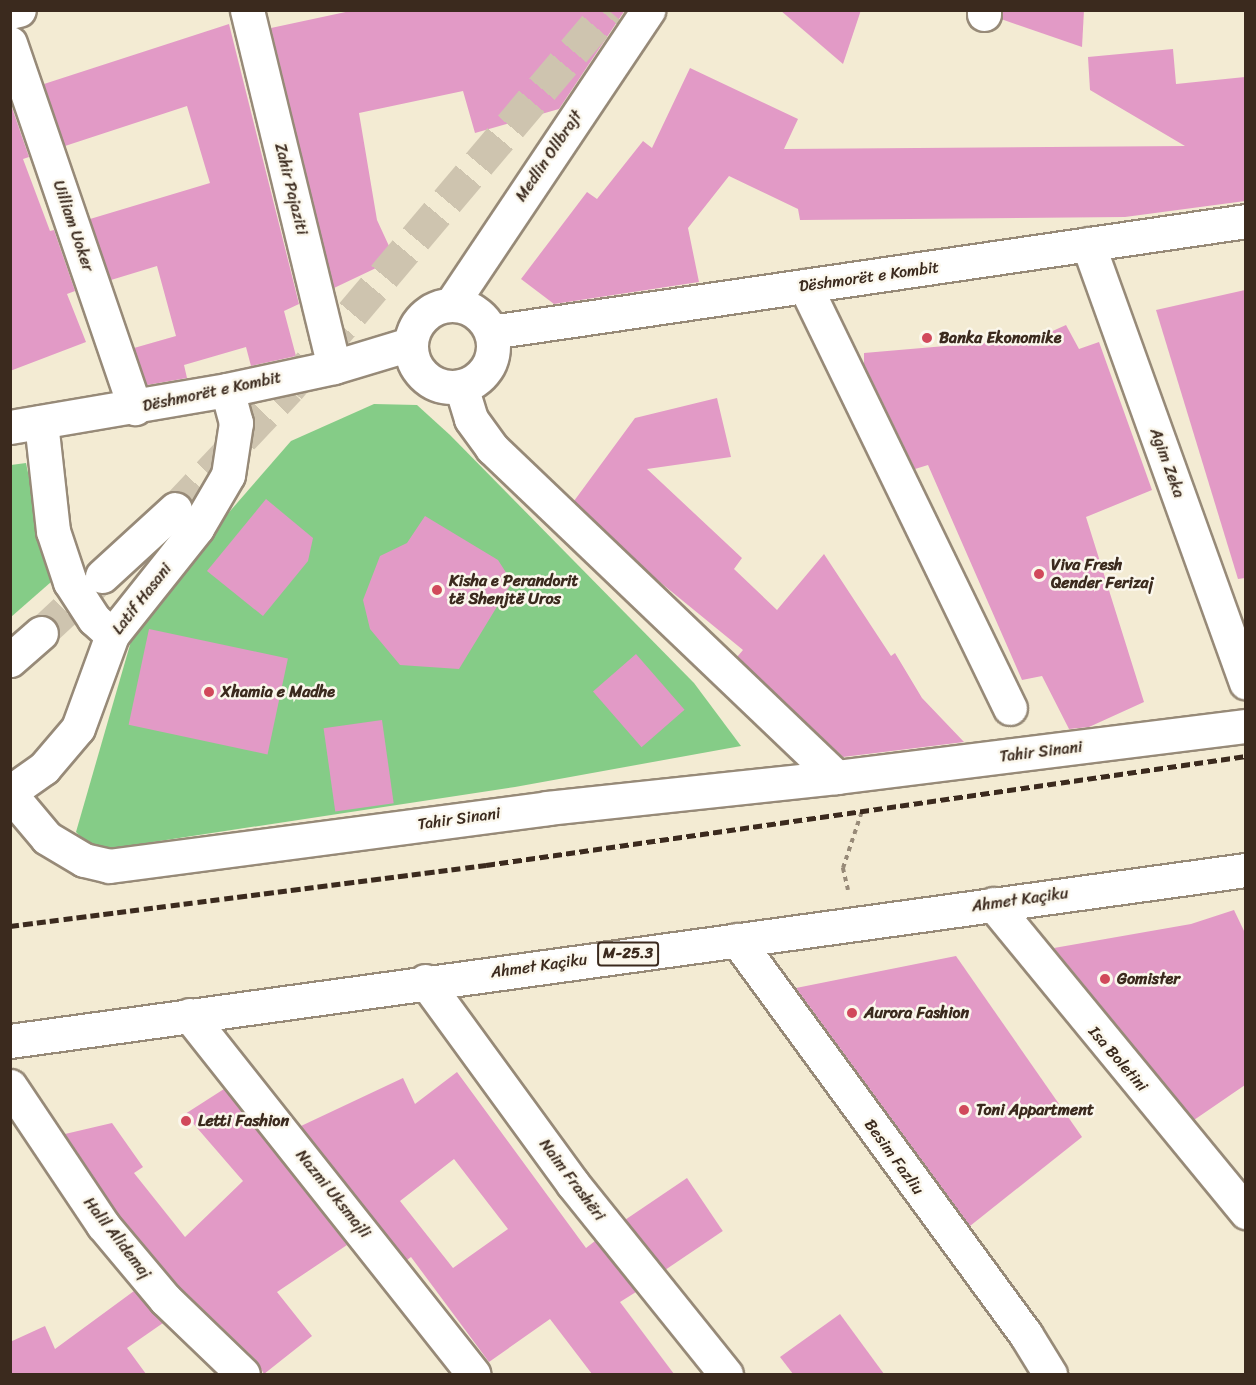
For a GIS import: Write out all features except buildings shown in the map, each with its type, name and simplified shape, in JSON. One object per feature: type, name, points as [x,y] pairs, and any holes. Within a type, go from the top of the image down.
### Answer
[{"type":"street","points":[[10,12],[19,10]]},
{"type":"street","name":"Zahir Pajaziti","points":[[247,10],[334,367]]},
{"type":"street","name":"Medlin Ollbrajt","points":[[452,303],[648,10]]},
{"type":"street","name":"Uilliam Uoker","points":[[10,43],[135,408]]},
{"type":"street","name":"Dëshmorët e Kombit","points":[[491,332],[1245,221]]},
{"type":"street","name":"Agim Zeka","points":[[1088,244],[1245,682]]},
{"type":"street","points":[[805,286],[1010,708]]},
{"type":"street","points":[[452,303],[477,312],[491,332],[494,346],[485,372],[461,386],[442,386],[425,378],[414,363],[410,344],[423,316],[452,303]]},
{"type":"street","name":"Dëshmorët e Kombit","points":[[26,424],[135,408],[227,390],[334,367],[410,344]]},
{"type":"street","points":[[461,386],[471,419],[492,448],[847,776]]},
{"type":"street","name":"Latif Hasani","points":[[84,860],[47,838],[10,793],[44,768],[78,728],[112,635],[197,528],[228,475],[236,423],[227,390]]},
{"type":"street","points":[[26,424],[53,531],[70,582],[94,619],[112,635]]},
{"type":"street","points":[[102,576],[175,510]]},
{"type":"street","points":[[10,660],[41,633]]},
{"type":"street","name":"Tahir Sinani","points":[[84,860],[109,866],[548,808],[847,776],[1245,726]]},
{"type":"street","name":"Ahmet Kaçiku","points":[[10,1041],[425,981],[1245,870]]},
{"type":"street","name":"Isa Boletini","points":[[993,904],[1245,1212]]},
{"type":"street","name":"Besim Fazliu","points":[[737,940],[1026,1335],[1050,1374]]},
{"type":"street","name":"Naim Frashëri","points":[[425,981],[573,1184],[726,1374]]},
{"type":"street","name":"Nazmi Uksmajli","points":[[189,1015],[474,1374]]},
{"type":"street","name":"Halil Alidemaj","points":[[10,1086],[103,1225],[165,1299],[243,1374]]},
{"type":"path","points":[[847,776],[862,812],[843,868],[854,923]]},
{"type":"green space","points":[[374,404],[417,405],[450,435],[694,683],[741,746],[515,787],[94,851],[76,832],[138,617],[291,441]]},
{"type":"green space","points":[[26,463],[51,582],[11,617],[11,465]]},
{"type":"tunnel","points":[[175,509],[289,388],[608,10]]},
{"type":"tunnel","points":[[41,633],[101,577]]},
{"type":"railway","points":[[10,926],[486,865],[1246,756]]},
{"type":"place","name":"Banka Ekonomike","points":[[927,338]]},
{"type":"place","name":"Viva Fresh Qender Ferizaj","points":[[1039,574]]},
{"type":"place","name":"Kisha e Perandorit të Shenjtë Uros","points":[[437,590]]},
{"type":"place","name":"Xhamia e Madhe","points":[[209,692]]},
{"type":"place","name":"Gomister","points":[[1105,979]]},
{"type":"place","name":"Aurora Fashion","points":[[852,1013]]},
{"type":"place","name":"Toni Appartment","points":[[964,1110]]},
{"type":"place","name":"Letti Fashion","points":[[186,1121]]}]
